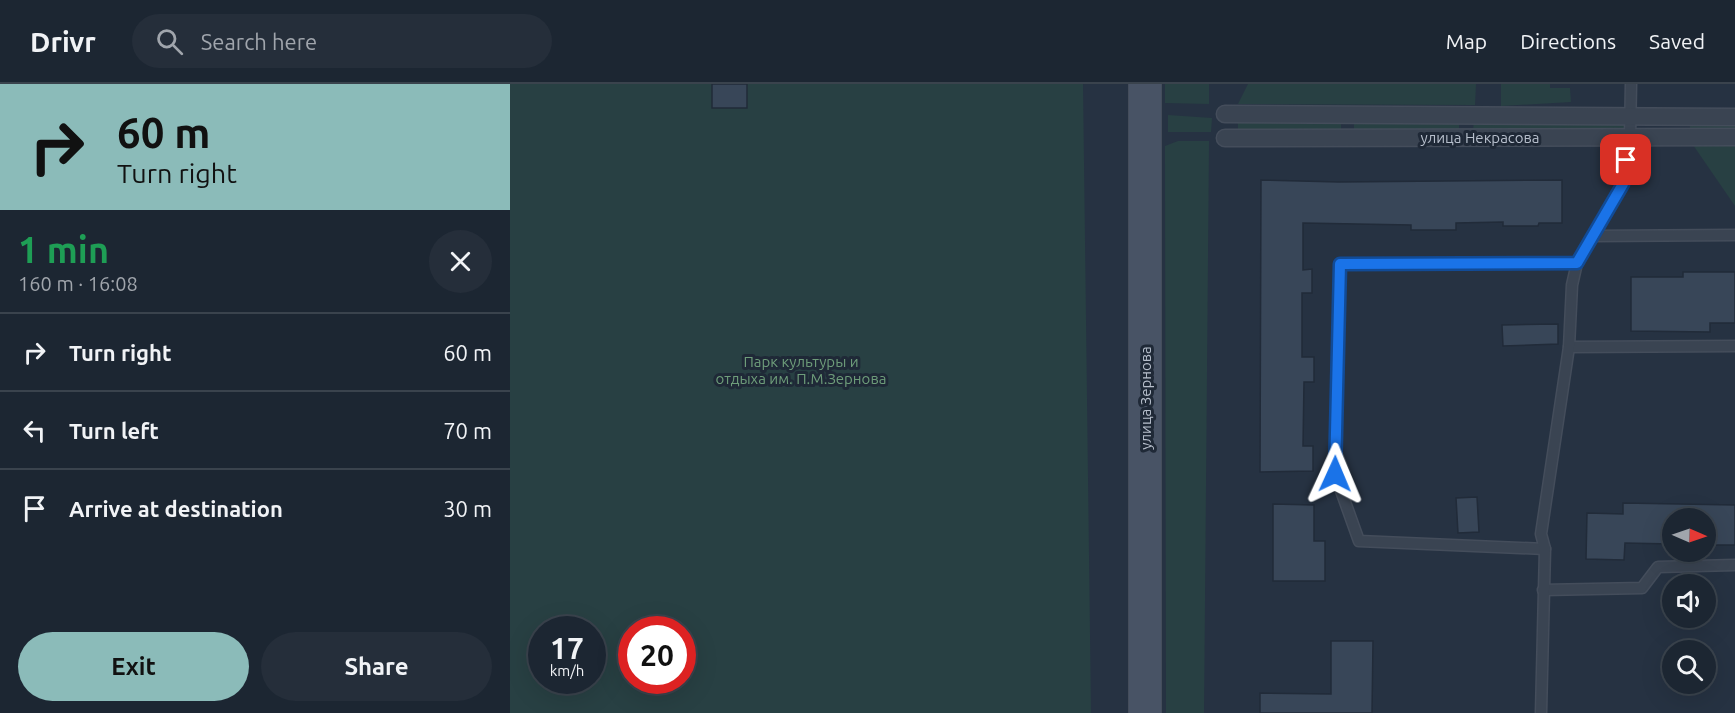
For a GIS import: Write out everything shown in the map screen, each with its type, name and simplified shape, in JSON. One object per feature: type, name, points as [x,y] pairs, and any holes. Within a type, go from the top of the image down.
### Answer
[{"type":"main road","name":"улица Зернова","points":[[1144,84],[1145,713]]},
{"type":"street","name":"улица Некрасова","points":[[1225,114],[1735,117]]},
{"type":"street","name":"улица Некрасова","points":[[1225,138],[1735,137]]},
{"type":"lane","points":[[1541,713],[1545,549],[1541,534],[1569,347],[1572,285],[1577,263],[1623,184],[1630,137],[1631,84]]},
{"type":"lane","points":[[1592,236],[1735,235]]},
{"type":"lane","points":[[1545,549],[1359,541],[1335,474],[1340,264],[1577,263]]},
{"type":"lane","points":[[1569,347],[1735,345]]},
{"type":"lane","points":[[1543,590],[1642,588],[1658,567],[1735,566]]},
{"type":"green space","name":"Парк культуры и отдыха им. П.М.Зернова","points":[[510,84],[1083,84],[1091,713],[510,713]]},
{"type":"green space","points":[[1165,84],[1209,84],[1209,104],[1165,103]]},
{"type":"green space","points":[[1248,84],[1476,84],[1475,105],[1238,104]]},
{"type":"green space","points":[[1501,84],[1550,84],[1550,88],[1570,88],[1571,102],[1501,106]]},
{"type":"green space","points":[[1168,115],[1212,118],[1211,132],[1168,132]]},
{"type":"green space","points":[[1238,116],[1341,117],[1341,133],[1238,134]]},
{"type":"green space","points":[[1354,118],[1459,119],[1459,133],[1354,133]]},
{"type":"green space","points":[[1474,118],[1626,119],[1626,134],[1473,133]]},
{"type":"green space","points":[[1690,121],[1735,121],[1735,133],[1690,132]]},
{"type":"green space","points":[[1178,141],[1209,141],[1204,713],[1166,713],[1165,146]]},
{"type":"green space","points":[[1691,142],[1735,142],[1735,206]]},
{"type":"building","points":[[712,84],[747,84],[747,108],[712,108]]},
{"type":"building","points":[[1261,180],[1339,182],[1562,180],[1562,223],[1503,226],[1503,222],[1456,223],[1456,230],[1411,230],[1411,225],[1303,223],[1303,270],[1312,269],[1312,293],[1302,293],[1302,357],[1314,357],[1314,382],[1304,382],[1303,446],[1313,446],[1313,471],[1260,472]]},
{"type":"building","points":[[1683,272],[1735,272],[1735,323],[1710,323],[1710,332],[1631,331],[1631,277],[1683,277]]},
{"type":"building","points":[[1558,324],[1558,344],[1503,346],[1502,325]]},
{"type":"building","points":[[1477,497],[1479,532],[1458,533],[1456,498]]},
{"type":"building","points":[[1623,503],[1735,505],[1735,545],[1716,545],[1716,508],[1662,508],[1662,544],[1625,543],[1624,560],[1586,559],[1587,513],[1623,514]]},
{"type":"building","points":[[1273,504],[1314,505],[1314,541],[1325,541],[1325,581],[1273,581]]},
{"type":"building","points":[[1331,641],[1373,641],[1372,713],[1260,713],[1260,693],[1331,694]]},
{"type":"route","points":[[1335,474],[1340,264],[1577,263],[1623,184],[1626,160]]}]
